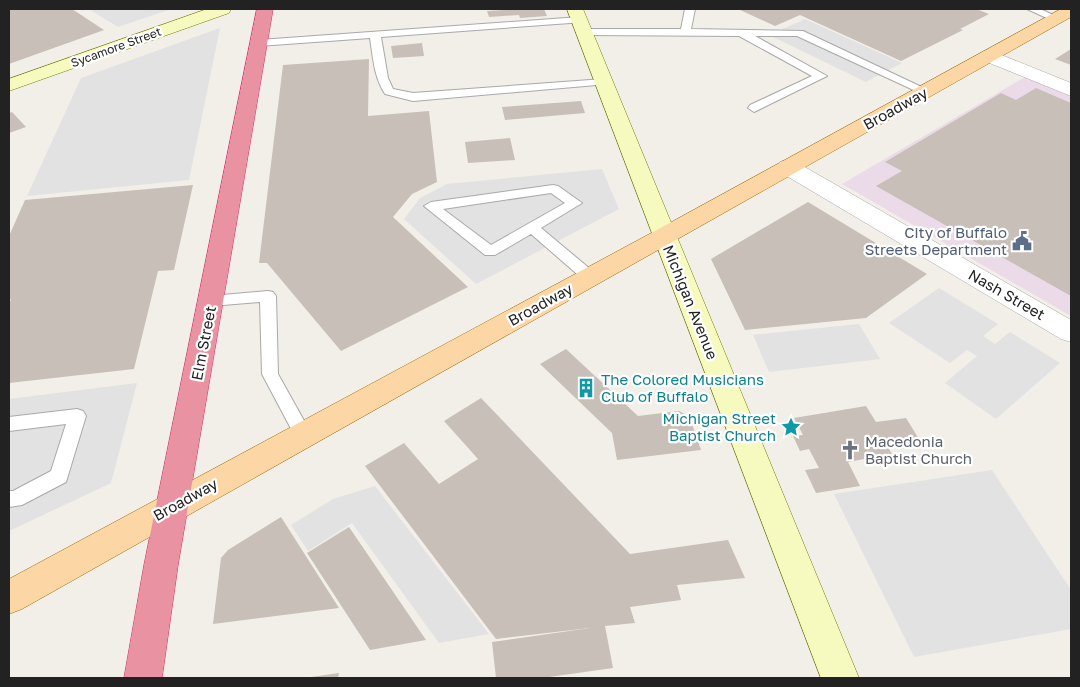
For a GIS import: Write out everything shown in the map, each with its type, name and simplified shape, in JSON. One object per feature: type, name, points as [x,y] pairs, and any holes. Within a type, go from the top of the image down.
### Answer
[{"type":"highway","name":"Elm Street","points":[[144,678],[172,506],[265,9]]},
{"type":"main road","name":"Broadway","points":[[9,597],[1063,14]]},
{"type":"street","name":"Sycamore Street","points":[[9,86],[223,9]]},
{"type":"street","name":"Michigan Avenue","points":[[580,20],[840,678]]},
{"type":"street","points":[[989,56],[1071,90]]},
{"type":"street","name":"Nash Street","points":[[788,167],[1071,332]]},
{"type":"lane","points":[[686,33],[690,9]]},
{"type":"lane","points":[[1032,9],[1063,14]]},
{"type":"lane","points":[[259,43],[580,20],[686,33],[799,33],[924,92]]},
{"type":"lane","points":[[741,33],[821,76],[754,108]]},
{"type":"lane","points":[[375,34],[382,78],[389,92],[413,96],[604,82]]},
{"type":"lane","points":[[553,189],[574,203],[532,227],[490,252],[431,206],[553,189]]},
{"type":"lane","points":[[532,227],[590,277]]},
{"type":"lane","points":[[211,301],[268,296],[270,374],[303,434]]},
{"type":"lane","points":[[9,424],[77,416],[59,476],[14,499],[9,499]]},
{"type":"shaded area","points":[[89,9],[171,9],[118,27]]},
{"type":"shaded area","points":[[805,19],[902,63],[866,82],[769,35]]},
{"type":"shaded area","points":[[220,28],[189,180],[27,196],[81,78]]},
{"type":"shaded area","name":"City of Buffalo Streets Department","points":[[1025,77],[1071,96],[1071,316],[842,184]]},
{"type":"shaded area","points":[[602,169],[619,209],[476,284],[404,219],[420,198],[447,184]]},
{"type":"shaded area","points":[[939,288],[998,324],[983,336],[995,344],[1010,332],[1060,363],[996,419],[945,383],[977,356],[967,350],[950,363],[889,323]]},
{"type":"shaded area","points":[[859,324],[880,359],[769,372],[753,335]]},
{"type":"shaded area","points":[[137,383],[111,483],[9,531],[9,399]]},
{"type":"shaded area","points":[[992,470],[1071,590],[1071,629],[914,657],[834,494]]},
{"type":"shaded area","points":[[375,486],[489,634],[439,643],[352,523],[308,551],[291,525],[333,499]]},
{"type":"building","points":[[9,9],[72,9],[104,30],[9,64]]},
{"type":"building","points":[[544,9],[547,16],[520,18],[519,15],[489,17],[487,11]]},
{"type":"building","points":[[738,9],[976,9],[989,14],[960,29],[963,30],[901,61],[800,15],[775,26]]},
{"type":"building","points":[[422,43],[424,56],[393,58],[391,46]]},
{"type":"building","points":[[1071,49],[1071,65],[1055,59]]},
{"type":"building","points":[[369,59],[368,116],[429,111],[437,182],[412,194],[393,217],[468,287],[341,351],[267,263],[259,263],[283,65]]},
{"type":"building","name":"City of Buffalo Streets Department","points":[[1036,88],[1071,103],[1071,296],[876,186],[902,171],[885,162],[1001,93],[1016,100]]},
{"type":"building","points":[[581,101],[585,113],[505,120],[502,107]]},
{"type":"building","points":[[12,112],[26,127],[9,133],[9,113]]},
{"type":"building","points":[[510,138],[515,160],[468,163],[465,142]]},
{"type":"building","points":[[193,185],[174,270],[158,271],[134,369],[9,383],[9,305],[11,299],[9,299],[9,236],[25,200]]},
{"type":"building","points":[[808,202],[927,274],[866,318],[745,330],[711,259]]},
{"type":"building","name":"The Colored Musicians Club of Buffalo","points":[[566,349],[638,416],[679,411],[689,416],[701,450],[617,460],[612,433],[540,364]]},
{"type":"building","points":[[481,398],[630,554],[728,540],[745,578],[677,585],[681,600],[630,607],[635,623],[605,626],[613,668],[542,678],[496,678],[492,642],[590,628],[496,639],[365,466],[404,443],[439,484],[478,459],[444,421]]},
{"type":"building","name":"Macedonia Baptist Church","points":[[866,406],[876,422],[906,418],[919,439],[886,444],[892,454],[848,462],[860,486],[816,493],[805,470],[819,468],[809,449],[800,451],[793,436],[803,435],[794,418]]},
{"type":"building","points":[[281,517],[339,608],[213,624],[221,558],[228,550]]},
{"type":"building","points":[[349,527],[426,640],[370,650],[307,553]]},
{"type":"building","points":[[339,673],[338,678],[311,678],[311,677]]},
{"type":"place","name":"City of Buffalo Streets Department","points":[[1022,241]]},
{"type":"place","name":"The Colored Musicians Club of Buffalo","points":[[586,388]]},
{"type":"place","name":"Michigan Street Baptist Church","points":[[791,427]]},
{"type":"place","name":"Macedonia Baptist Church","points":[[850,450]]}]
